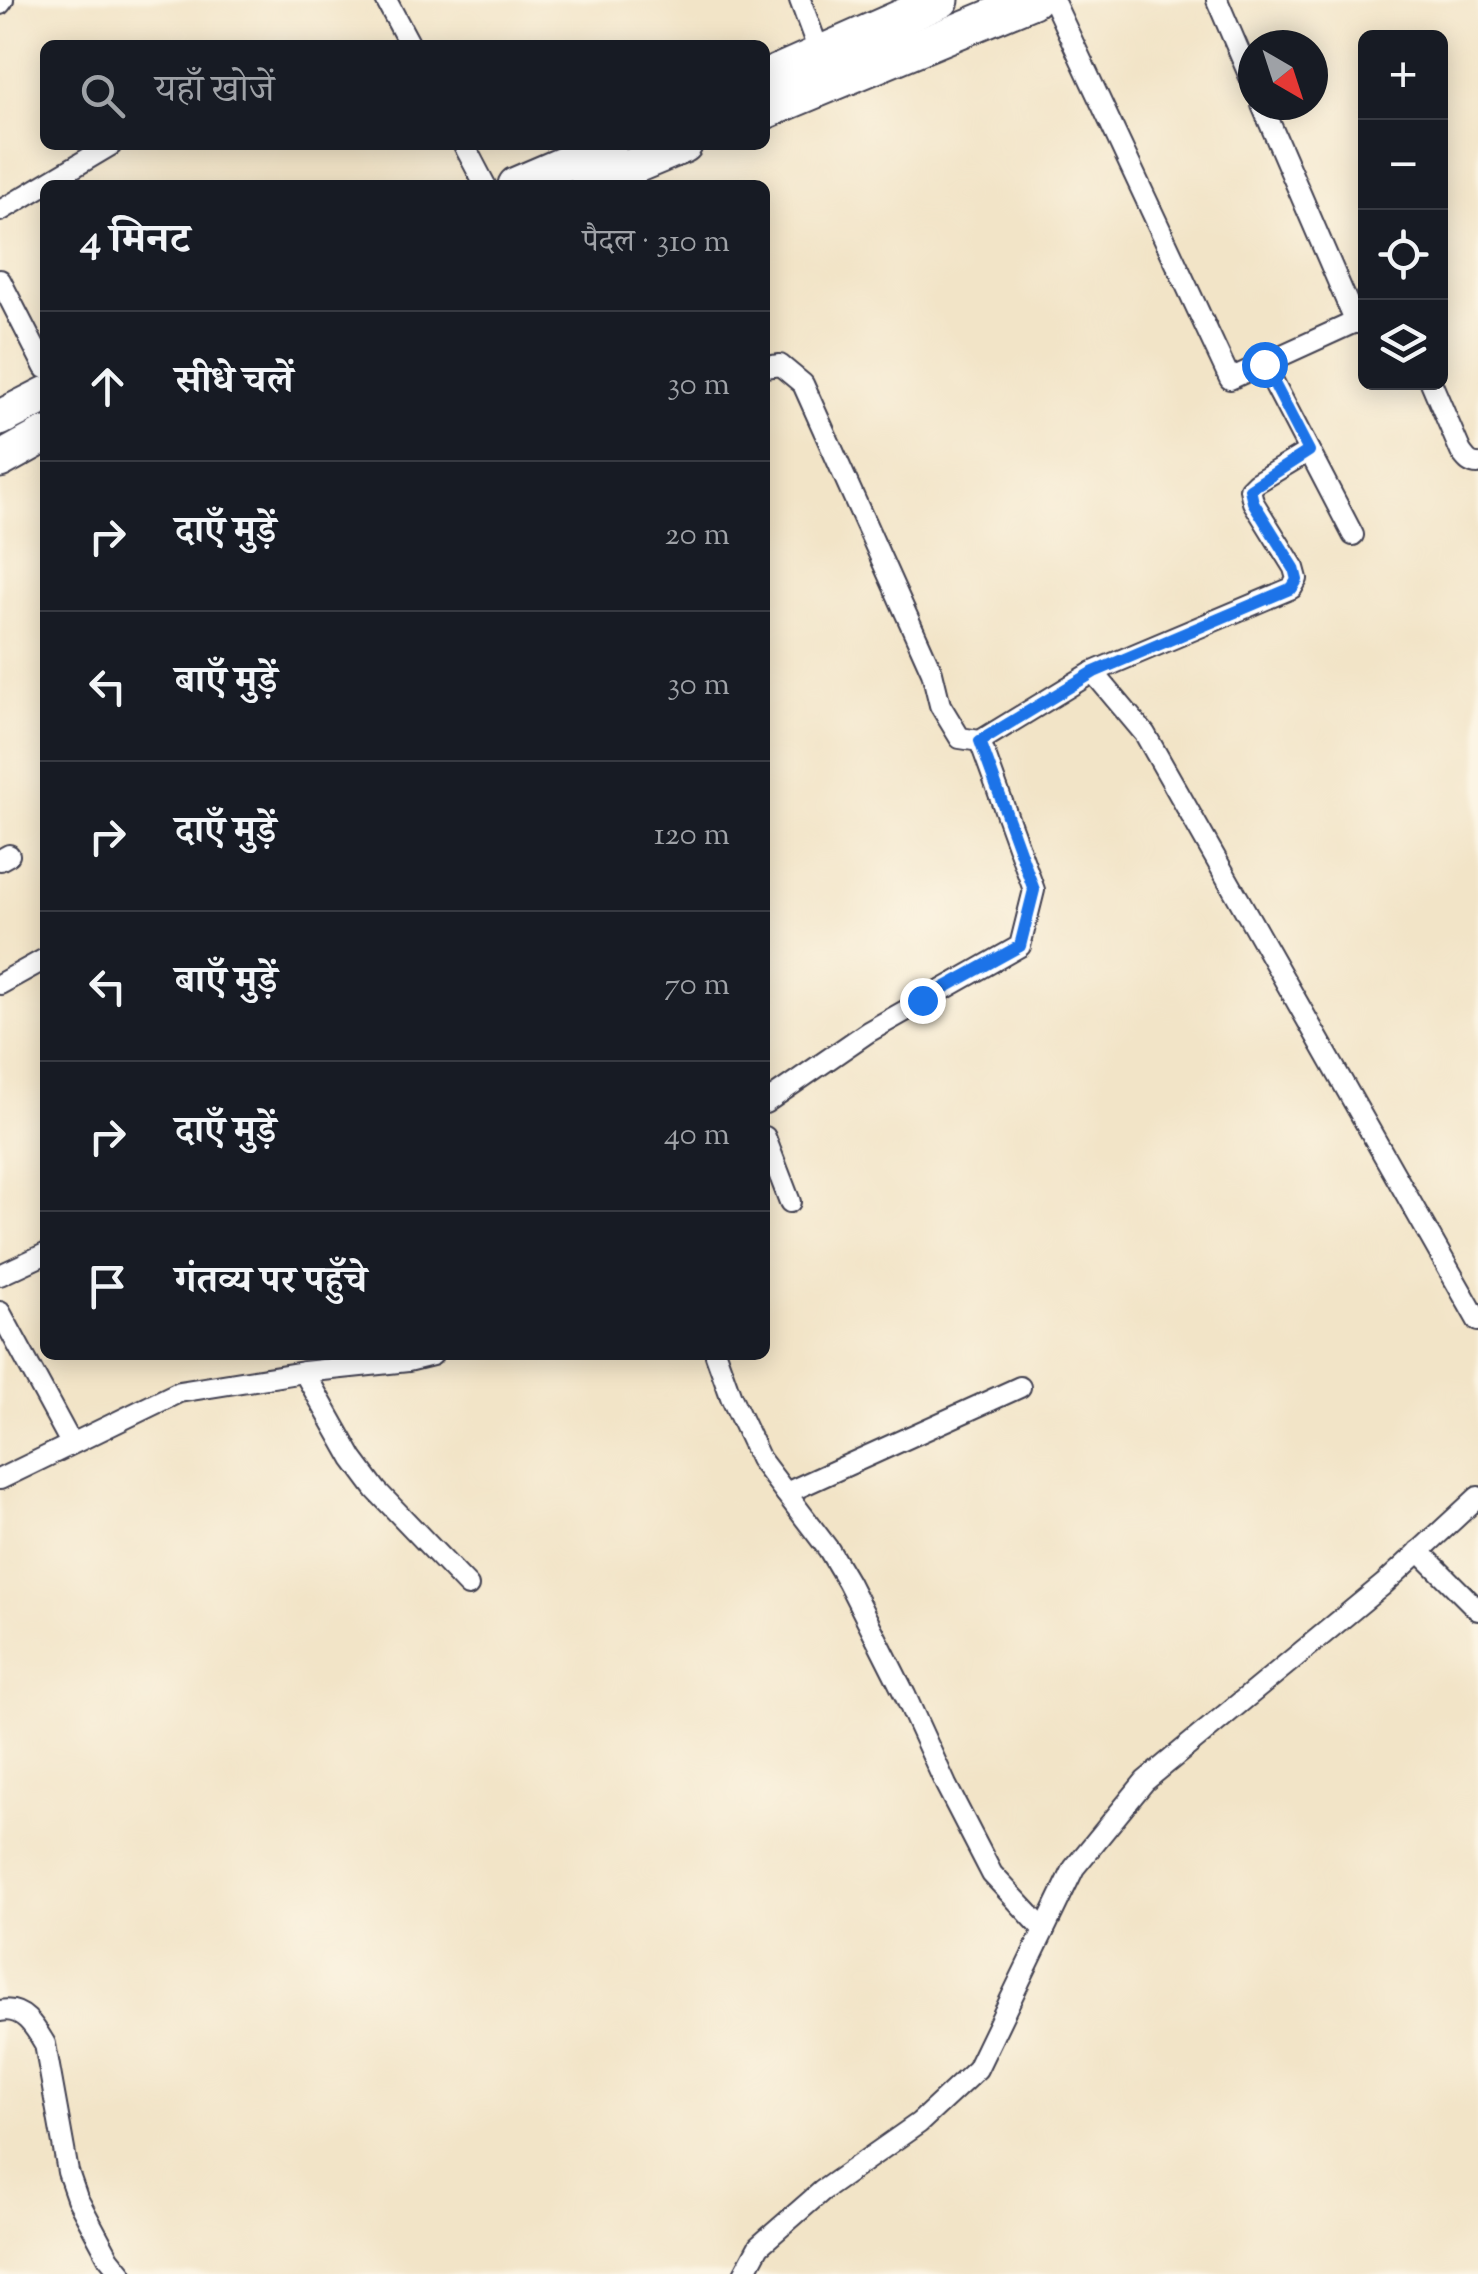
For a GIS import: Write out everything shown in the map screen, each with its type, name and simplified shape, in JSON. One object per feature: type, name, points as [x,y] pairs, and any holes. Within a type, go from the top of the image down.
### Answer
[{"type":"highway","points":[[770,76],[941,0]]},
{"type":"highway","points":[[770,109],[1033,0]]},
{"type":"highway","points":[[528,180],[597,150]]},
{"type":"highway","points":[[600,180],[672,150]]},
{"type":"highway","points":[[0,418],[40,398]]},
{"type":"highway","points":[[0,460],[40,438]]},
{"type":"street","points":[[386,0],[407,40]]},
{"type":"street","points":[[800,0],[820,54]]},
{"type":"street","points":[[1054,0],[1230,379],[1358,321]]},
{"type":"street","points":[[1217,0],[1238,49]]},
{"type":"street","points":[[1269,120],[1358,313]]},
{"type":"street","points":[[52,180],[103,150]]},
{"type":"street","points":[[467,150],[483,180]]},
{"type":"street","points":[[0,211],[40,187]]},
{"type":"street","points":[[0,280],[40,358]]},
{"type":"street","points":[[1264,364],[1353,535]]},
{"type":"street","points":[[770,366],[780,365],[802,384],[932,672],[940,705],[960,738],[980,741],[1094,672],[1292,588],[1297,580],[1294,568],[1253,502],[1250,489],[1309,451]]},
{"type":"street","points":[[1434,390],[1461,452],[1478,464]]},
{"type":"street","points":[[1094,672],[1145,734],[1478,1321]]},
{"type":"street","points":[[770,1101],[868,1032],[1020,946],[1034,890],[980,741]]},
{"type":"street","points":[[0,984],[40,962]]},
{"type":"street","points":[[770,1150],[790,1202]]},
{"type":"street","points":[[0,1275],[40,1256]]},
{"type":"street","points":[[0,1312],[71,1443]]},
{"type":"street","points":[[0,1479],[179,1392],[412,1360]]},
{"type":"street","points":[[718,1360],[760,1459],[829,1550],[848,1582],[992,1874],[1044,1930]]},
{"type":"street","points":[[304,1372],[376,1490],[468,1586]]},
{"type":"street","points":[[786,1493],[1020,1387]]},
{"type":"street","points":[[744,2274],[759,2246],[822,2191],[920,2123],[977,2069],[1074,1868],[1146,1781],[1384,1584],[1478,1497]]},
{"type":"street","points":[[1420,1552],[1478,1610]]},
{"type":"street","points":[[0,2010],[10,2008],[21,2014],[45,2044],[68,2172],[77,2198],[122,2274]]},
{"type":"route","points":[[922,1000],[1020,946],[1034,890],[980,741],[1094,672],[1292,588],[1297,580],[1294,568],[1253,502],[1250,489],[1309,451],[1264,364]]}]
